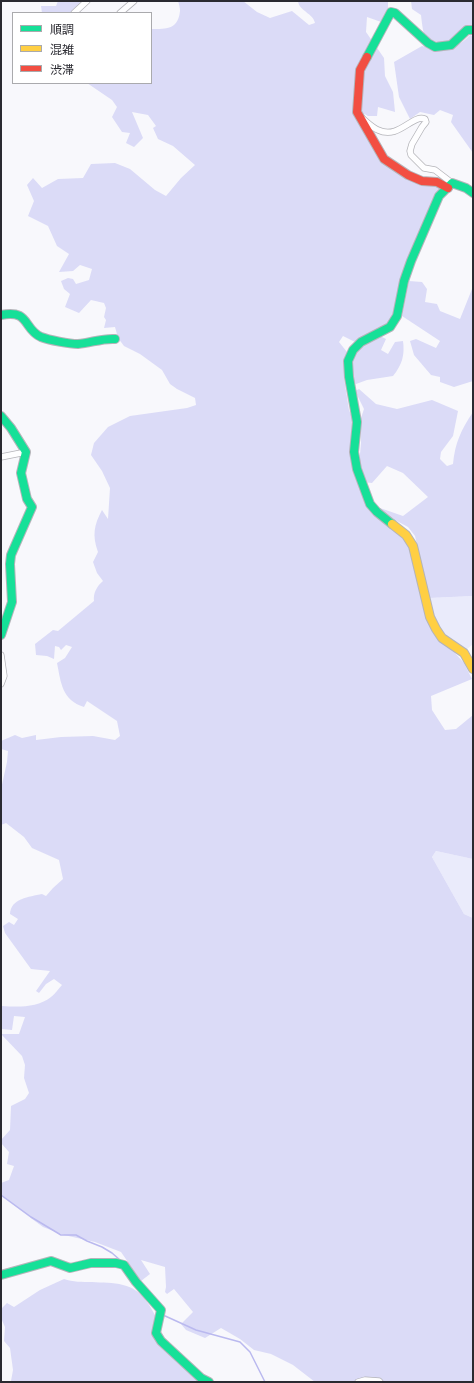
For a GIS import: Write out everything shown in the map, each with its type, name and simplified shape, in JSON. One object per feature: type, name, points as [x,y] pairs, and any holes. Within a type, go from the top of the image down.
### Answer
[{"type":"street","points":[[75,12],[87,1]]},
{"type":"street","points":[[121,12],[134,1]]},
{"type":"street","points":[[473,30],[467,30],[451,45],[441,45],[435,47],[428,43],[395,13],[391,12],[360,70],[357,112],[384,159],[408,175],[422,181],[437,182],[466,188],[473,193]]},
{"type":"street","points":[[360,118],[378,130],[389,133],[397,131],[415,120],[422,118],[425,119],[426,122],[412,144],[410,151],[411,155],[424,168],[435,170],[450,185]]},
{"type":"street","points":[[450,185],[439,196],[411,261],[404,281],[397,316],[390,327],[362,342],[353,350],[348,361],[349,377],[357,422],[354,441],[356,463],[370,504],[377,512],[406,535],[413,546],[430,617],[442,638],[464,653],[473,669]]},
{"type":"street","points":[[1,315],[10,313],[15,314],[26,320],[32,331],[41,337],[68,343],[78,344],[106,338],[116,339]]},
{"type":"street","points":[[1,416],[11,428],[26,452],[27,457],[21,468],[21,473],[27,499],[32,507],[11,555],[12,602],[1,635]]},
{"type":"street","points":[[1,457],[26,452]]},
{"type":"street","points":[[1,655],[4,676],[1,684]]},
{"type":"street","points":[[1,1274],[51,1262],[70,1268],[91,1263],[124,1265],[136,1282],[161,1310],[156,1334],[161,1341],[201,1378],[209,1382]]},
{"type":"street","points":[[358,1382],[365,1380],[380,1382]]},
{"type":"shaded area","points":[[58,1],[81,1],[75,12],[42,12],[41,6],[56,6]]},
{"type":"shaded area","points":[[178,1],[243,1],[257,12],[270,18],[292,11],[309,25],[315,23],[314,20],[301,7],[298,1],[388,1],[388,14],[384,23],[367,17],[366,32],[384,58],[385,76],[393,92],[395,112],[378,107],[377,116],[368,116],[356,109],[373,143],[380,162],[421,186],[434,184],[441,188],[416,239],[401,277],[396,314],[388,327],[355,342],[343,336],[339,342],[347,352],[344,378],[349,410],[354,422],[352,441],[368,505],[404,536],[410,547],[428,617],[448,645],[464,663],[472,679],[431,696],[432,710],[445,730],[456,729],[473,715],[473,859],[436,851],[432,857],[464,914],[473,918],[473,1382],[315,1382],[293,1365],[271,1354],[254,1350],[240,1339],[221,1328],[205,1338],[186,1330],[181,1324],[193,1312],[174,1289],[167,1294],[165,1292],[165,1267],[141,1260],[150,1274],[141,1281],[121,1252],[95,1242],[64,1235],[43,1227],[1,1196],[1,1183],[9,1180],[14,1166],[7,1164],[9,1152],[1,1143],[1,1140],[10,1130],[11,1106],[25,1099],[29,1093],[24,1078],[25,1065],[22,1056],[1,1034],[19,1034],[25,1017],[14,1016],[12,1030],[1,1029],[1,1008],[2,1006],[34,1005],[46,1001],[62,985],[54,979],[46,984],[39,993],[36,991],[50,971],[31,969],[5,933],[3,926],[9,922],[14,925],[18,919],[10,914],[11,909],[17,901],[26,897],[42,894],[46,896],[63,879],[59,860],[32,848],[24,837],[6,823],[1,825],[1,789],[8,751],[1,749],[1,741],[15,735],[22,738],[36,735],[36,740],[61,737],[93,736],[115,740],[120,736],[117,721],[87,701],[84,707],[77,704],[71,700],[64,690],[57,663],[65,658],[72,647],[66,645],[61,650],[59,647],[55,646],[54,659],[47,656],[36,655],[35,644],[53,630],[58,631],[94,601],[96,590],[103,581],[97,573],[93,562],[98,552],[95,540],[95,530],[97,520],[102,510],[108,519],[110,488],[102,471],[91,455],[94,443],[108,427],[130,416],[187,408],[196,405],[195,398],[170,384],[162,370],[140,354],[124,346],[118,338],[115,327],[104,328],[106,308],[104,303],[91,300],[79,313],[65,307],[70,294],[64,289],[61,281],[68,278],[73,279],[76,284],[89,280],[92,269],[80,265],[73,271],[59,272],[69,254],[57,246],[48,226],[28,216],[34,201],[27,185],[33,178],[42,188],[58,179],[83,178],[91,164],[115,163],[130,169],[155,190],[166,196],[181,178],[195,165],[173,146],[158,139],[153,128],[156,126],[148,115],[132,112],[143,138],[134,147],[126,143],[130,133],[122,132],[112,117],[117,107],[112,100],[88,84],[152,84],[152,29],[162,29],[174,25],[179,17]]},
{"type":"shaded area","points":[[411,1],[473,1],[473,27],[447,44],[433,41],[424,34],[421,15],[412,9]]},
{"type":"shaded area","points":[[470,35],[473,36],[473,153],[451,122],[453,115],[440,110],[434,115],[420,112],[410,119],[399,97],[394,62],[422,46],[436,49],[454,47]]},
{"type":"shaded area","points":[[473,271],[473,381],[454,387],[440,382],[440,377],[431,375],[414,355],[410,341],[416,339],[436,348],[440,341],[402,316],[409,281],[422,282],[427,289],[425,302],[437,304],[440,311],[460,319],[472,289]]},
{"type":"shaded area","points":[[380,336],[386,339],[381,350],[388,354],[395,342],[403,341],[404,351],[399,368],[393,376],[367,380],[356,384],[351,380],[352,358],[360,348]]},
{"type":"shaded area","points":[[359,389],[376,404],[397,409],[432,400],[458,411],[453,436],[441,452],[440,459],[447,466],[453,464],[459,437],[473,412],[473,596],[429,598],[415,536],[408,527],[378,511],[380,508],[403,516],[428,497],[403,473],[387,466],[372,483],[362,482],[359,465],[361,443],[360,421],[364,409],[355,391]]},
{"type":"shaded area","points":[[473,596],[473,644],[466,650],[441,632],[434,618],[429,598]]},
{"type":"shaded area","points":[[436,851],[473,859],[473,918],[464,914],[432,857]]},
{"type":"shaded area","points":[[64,1279],[78,1282],[115,1283],[130,1287],[136,1291],[146,1300],[160,1325],[156,1340],[194,1371],[216,1382],[5,1382],[11,1381],[13,1370],[10,1348],[4,1341],[5,1327],[1,1318],[1,1309],[7,1303],[14,1307],[40,1290]]},
{"type":"waterway","points":[[1,1195],[31,1217],[61,1235],[76,1235],[102,1247],[120,1260]]},
{"type":"waterway","points":[[163,1315],[196,1330],[240,1342],[250,1352],[265,1382]]},
{"type":"traffic: fast","points":[[367,57],[391,12],[395,13],[428,43],[435,47],[451,45],[467,30],[473,30]]},
{"type":"traffic: fast","points":[[392,524],[377,512],[370,504],[357,469],[354,452],[357,422],[349,377],[348,361],[353,350],[361,342],[390,327],[397,316],[404,281],[439,196],[452,183],[466,188],[473,193]]},
{"type":"traffic: fast","points":[[1,315],[10,314],[22,317],[35,334],[54,341],[78,344],[106,339],[115,339]]},
{"type":"traffic: fast","points":[[1,416],[11,428],[26,452],[21,473],[27,499],[32,507],[11,555],[12,602],[1,635]]},
{"type":"traffic: fast","points":[[1,1275],[51,1261],[70,1268],[91,1263],[116,1263],[124,1265],[136,1282],[161,1310],[156,1333],[161,1341],[201,1378],[209,1382]]},
{"type":"traffic: slow","points":[[392,524],[406,535],[413,546],[430,617],[436,629],[442,638],[464,653],[473,669]]},
{"type":"traffic: jam","points":[[367,57],[360,70],[357,112],[384,159],[408,175],[422,181],[437,182],[448,188]]}]
